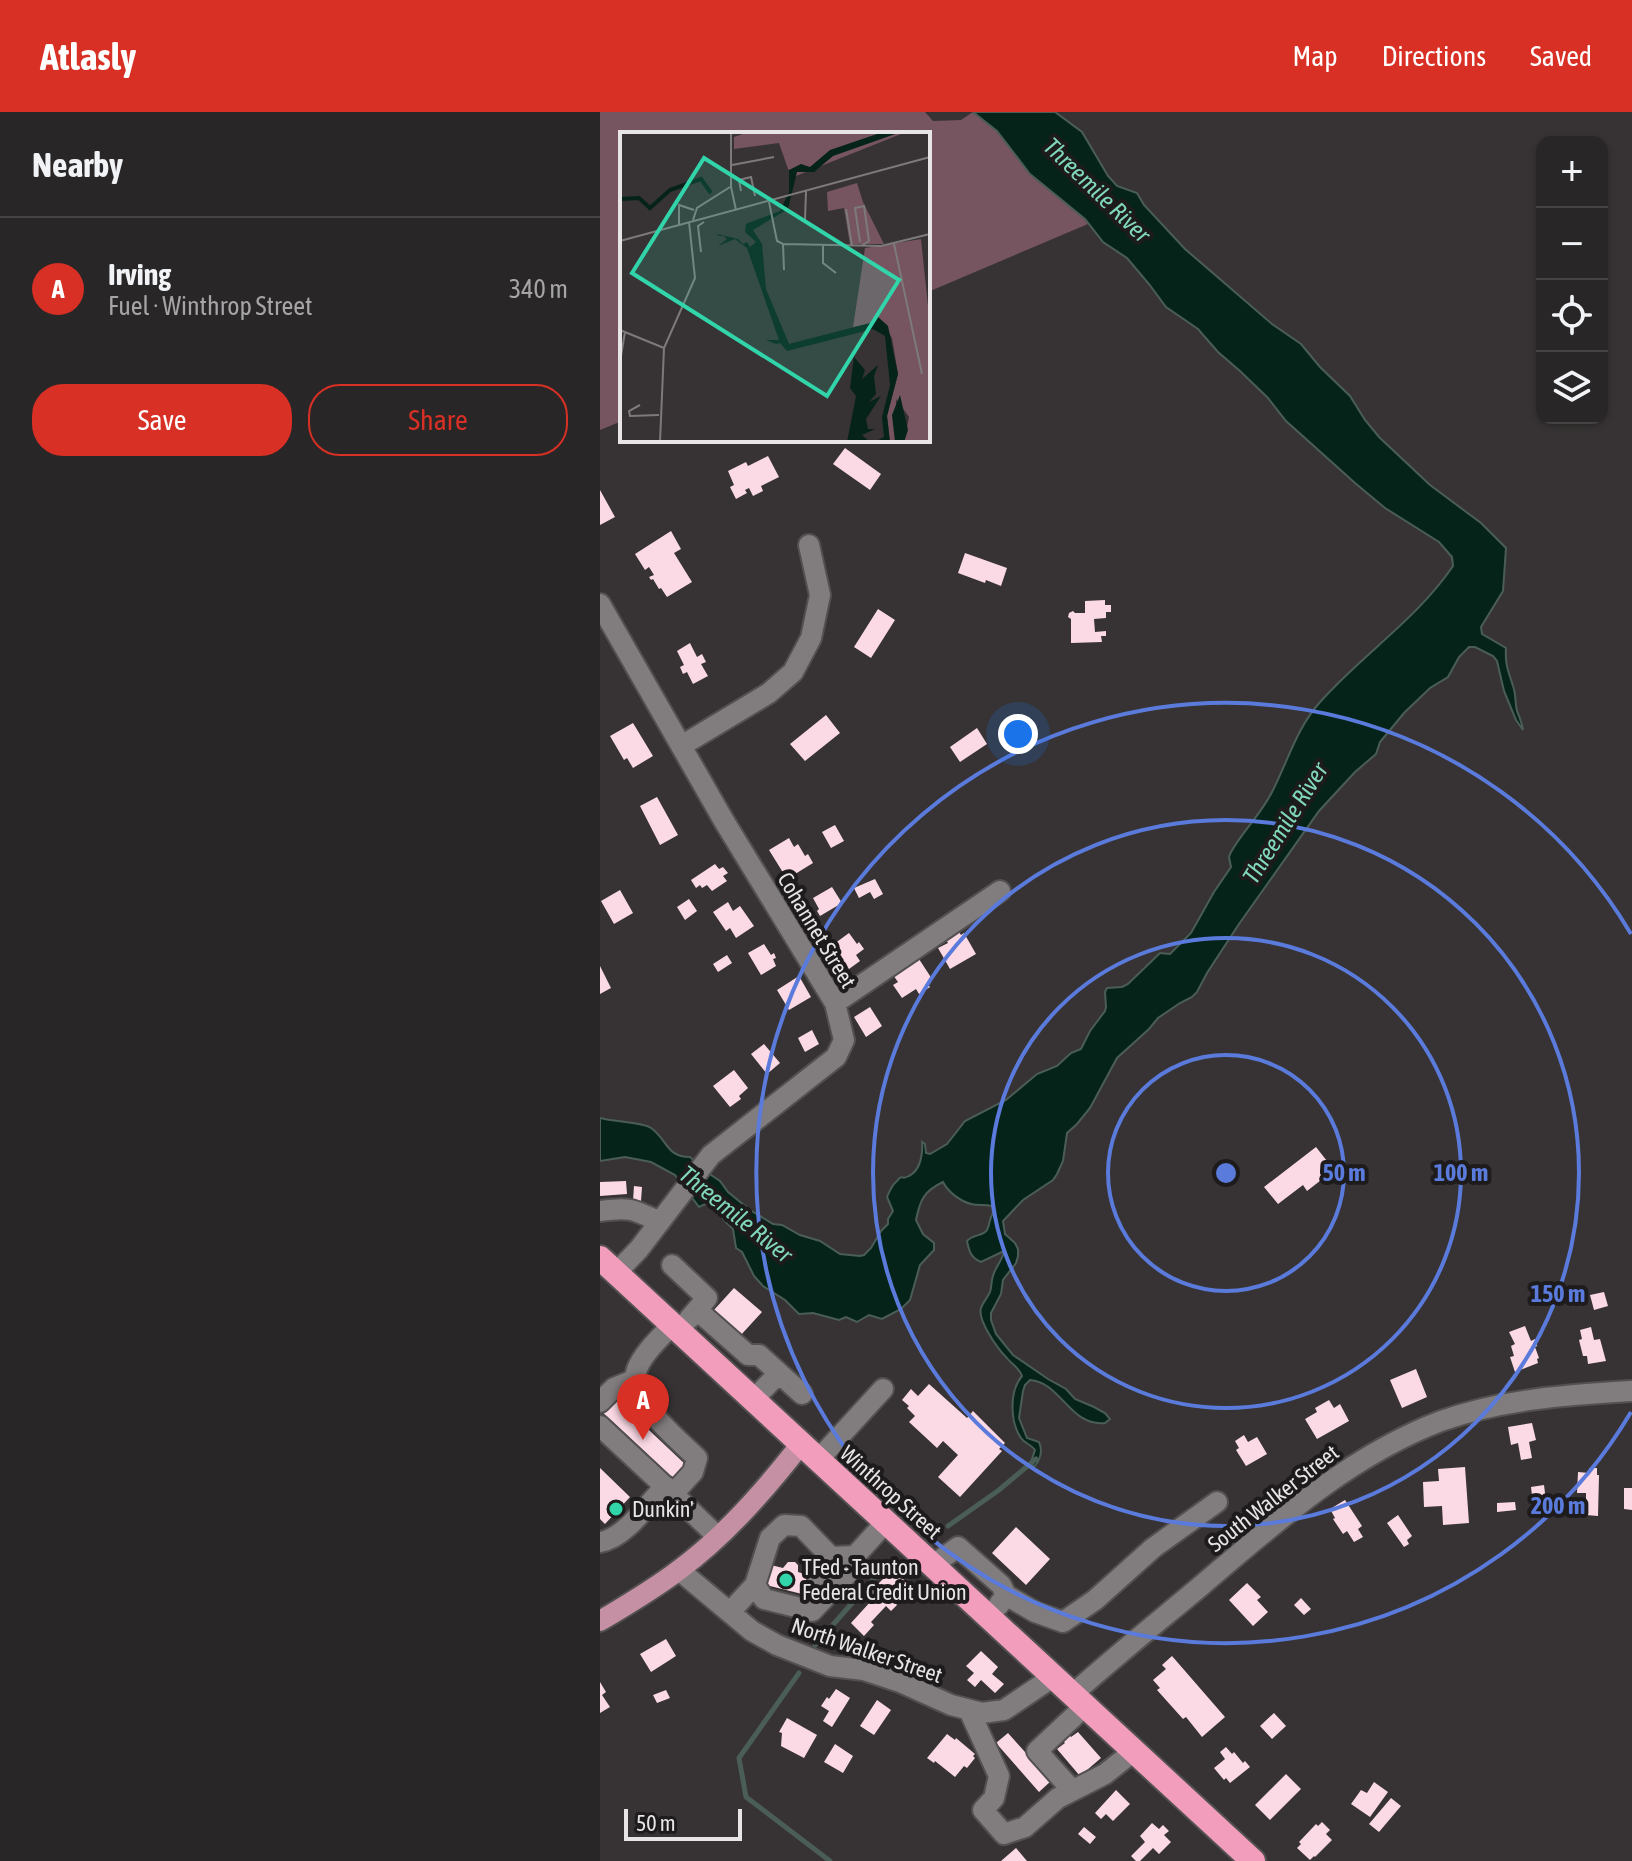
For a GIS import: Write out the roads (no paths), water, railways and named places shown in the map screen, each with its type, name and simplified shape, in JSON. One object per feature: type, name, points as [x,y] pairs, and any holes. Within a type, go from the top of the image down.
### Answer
[{"type":"highway","name":"Winthrop Street","points":[[608,1266],[1253,1861]]},
{"type":"main road","points":[[600,1621],[679,1570],[810,1452]]},
{"type":"street","points":[[681,746],[769,693],[793,672],[811,638],[820,595],[809,545]]},
{"type":"street","name":"Cohannet Street","points":[[600,604],[835,1003],[844,1040],[836,1057],[707,1160],[639,1249],[608,1266]]},
{"type":"street","points":[[835,1003],[1000,891]]},
{"type":"street","points":[[600,1211],[622,1208],[665,1216]]},
{"type":"street","points":[[600,1542],[617,1537],[693,1472],[697,1458],[647,1406],[637,1389],[636,1371],[645,1355],[707,1298],[672,1265]]},
{"type":"street","points":[[697,1310],[748,1355],[759,1355],[802,1394]]},
{"type":"street","points":[[753,1400],[779,1373]]},
{"type":"street","points":[[600,1402],[614,1388],[636,1379]]},
{"type":"street","points":[[810,1452],[883,1389]]},
{"type":"street","name":"South Walker Street","points":[[1072,1790],[1037,1751],[1078,1700],[1117,1655],[1328,1481],[1408,1435],[1476,1410],[1556,1397],[1632,1391]]},
{"type":"street","points":[[600,1426],[717,1536]]},
{"type":"street","points":[[933,1565],[958,1547],[1001,1585],[1006,1595],[1035,1612],[1063,1622],[1095,1600],[1153,1548],[1217,1502]]},
{"type":"street","points":[[812,1611],[850,1571],[855,1556],[886,1522]]},
{"type":"street","points":[[730,1612],[755,1585],[770,1538],[784,1525],[801,1526],[831,1557],[855,1556]]},
{"type":"street","points":[[812,1611],[818,1579],[831,1557]]},
{"type":"street","name":"North Walker Street","points":[[679,1570],[752,1631],[777,1645],[830,1666],[864,1670],[900,1682],[951,1705],[982,1713],[1004,1710],[1053,1677]]},
{"type":"street","points":[[755,1585],[764,1599],[812,1611]]},
{"type":"street","points":[[990,1618],[1006,1595]]},
{"type":"street","points":[[969,1710],[999,1776],[994,1798],[983,1810],[1004,1834],[1025,1827],[1058,1798],[1105,1774],[1134,1751]]},
{"type":"water","name":"Threemile River","points":[[973,112],[1055,112],[1082,132],[1117,186],[1137,193],[1144,205],[1185,249],[1272,324],[1301,344],[1350,396],[1379,437],[1430,485],[1481,523],[1506,548],[1503,591],[1481,627],[1482,634],[1506,648],[1507,667],[1523,730],[1504,691],[1497,661],[1475,647],[1469,647],[1459,657],[1448,677],[1430,688],[1404,713],[1380,742],[1376,754],[1319,811],[1239,924],[1197,992],[1158,1018],[1117,1058],[1090,1108],[1067,1133],[1063,1161],[1053,1180],[1023,1200],[1003,1221],[1005,1234],[1015,1243],[1018,1256],[1003,1280],[1001,1294],[991,1313],[996,1334],[1013,1355],[1066,1389],[1075,1399],[1105,1413],[1110,1419],[1105,1423],[1083,1418],[1050,1388],[1030,1380],[1023,1391],[1019,1418],[1027,1438],[1040,1445],[1040,1455],[1034,1467],[1031,1462],[1035,1450],[1021,1438],[1013,1415],[1013,1398],[1022,1376],[994,1341],[981,1313],[1004,1251],[981,1262],[971,1254],[967,1241],[987,1230],[993,1213],[992,1206],[963,1201],[951,1193],[943,1182],[927,1193],[916,1220],[923,1234],[934,1243],[934,1250],[920,1265],[910,1300],[901,1309],[882,1319],[869,1315],[857,1322],[846,1317],[839,1320],[813,1313],[799,1314],[754,1276],[742,1252],[736,1248],[733,1229],[717,1209],[705,1204],[699,1207],[675,1175],[651,1162],[625,1157],[600,1161],[600,1118],[651,1128],[672,1151],[690,1157],[750,1210],[773,1224],[820,1241],[840,1254],[864,1255],[888,1224],[893,1211],[887,1197],[891,1188],[919,1166],[922,1142],[926,1153],[930,1154],[947,1144],[965,1121],[1006,1100],[1037,1074],[1057,1066],[1071,1053],[1081,1049],[1105,1011],[1107,988],[1128,984],[1160,953],[1170,954],[1191,933],[1231,867],[1231,852],[1268,800],[1299,733],[1313,711],[1337,684],[1423,603],[1453,566],[1452,557],[1439,542],[1385,508],[1286,421],[1268,398],[1198,329],[1166,307],[1127,258],[1103,242],[1085,219],[1030,174],[997,131]]},
{"type":"waterway","points":[[948,1526],[1036,1459]]},
{"type":"waterway","points":[[815,1645],[885,1566]]},
{"type":"waterway","points":[[799,1673],[739,1758],[746,1797],[830,1861]]},
{"type":"place","name":"Irving","points":[[643,1440]]},
{"type":"place","name":"Dunkin'","points":[[616,1509]]},
{"type":"place","name":"TFed - Taunton Federal Credit Union","points":[[786,1580]]}]
